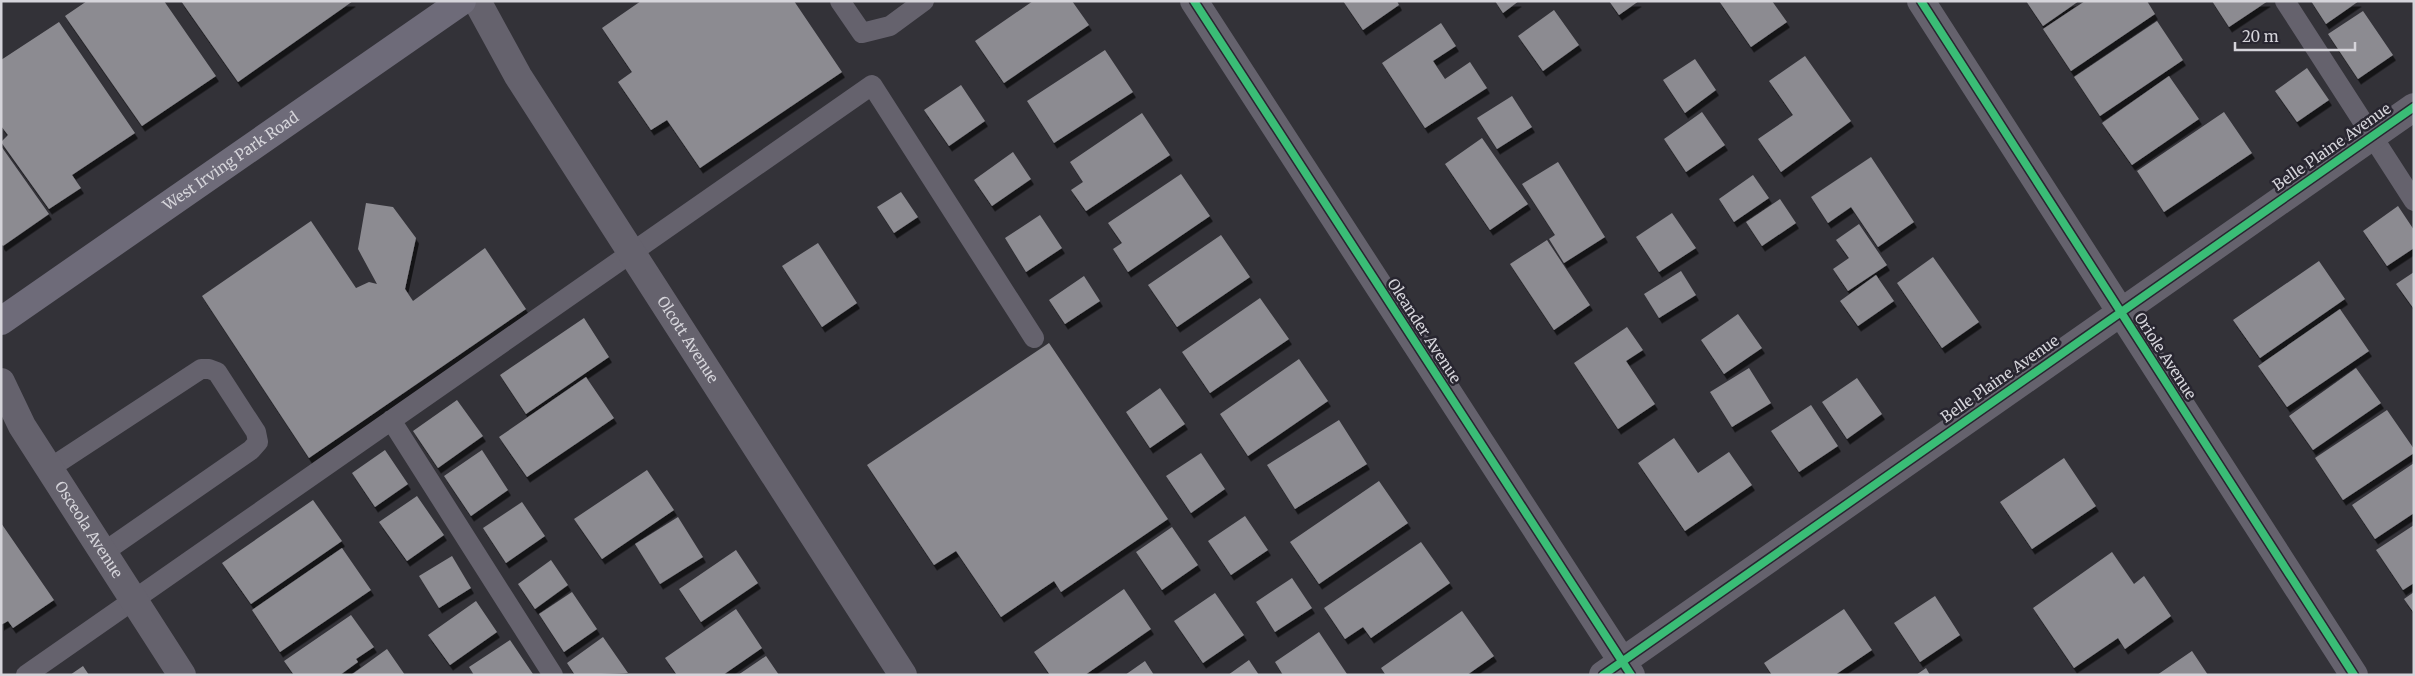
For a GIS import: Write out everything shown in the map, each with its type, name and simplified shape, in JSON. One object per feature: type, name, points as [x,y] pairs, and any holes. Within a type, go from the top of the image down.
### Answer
[{"type":"main road","name":"West Irving Park Road","points":[[1,321],[462,1]]},
{"type":"street","name":"Olcott Avenue","points":[[477,1],[518,76],[903,675]]},
{"type":"street","name":"Oleander Avenue","points":[[1194,1],[1619,670]]},
{"type":"street","name":"Oriole Avenue","points":[[1921,1],[2354,675]]},
{"type":"street","name":"Belle Plaine Avenue","points":[[1619,670],[2121,312],[2414,106]]},
{"type":"street","name":"Osceola Avenue","points":[[1,382],[22,426],[182,675]]},
{"type":"lane","points":[[840,1],[862,33],[890,26],[924,1]]},
{"type":"lane","points":[[2285,1],[2414,201]]},
{"type":"lane","points":[[26,675],[872,85],[1034,338]]},
{"type":"lane","points":[[50,468],[201,369],[218,372],[256,432],[258,442],[251,450],[104,552]]},
{"type":"lane","points":[[391,420],[553,675]]},
{"type":"building","points":[[87,1],[164,1],[216,76],[142,126],[65,16]]},
{"type":"building","points":[[181,1],[353,1],[238,82]]},
{"type":"building","points":[[641,1],[794,1],[842,72],[700,168],[667,120],[651,130],[618,82],[632,72],[602,28]]},
{"type":"building","points":[[1033,1],[1072,1],[1089,25],[1004,83],[975,41]]},
{"type":"building","points":[[1343,1],[1397,1],[1399,5],[1363,30]]},
{"type":"building","points":[[1495,1],[1519,1],[1503,13]]},
{"type":"building","points":[[1609,1],[1639,1],[1619,15]]},
{"type":"building","points":[[1719,1],[1772,1],[1787,22],[1751,47]]},
{"type":"building","points":[[2026,1],[2079,1],[2043,26]]},
{"type":"building","points":[[2085,1],[2147,1],[2155,14],[2071,71],[2043,29]]},
{"type":"building","points":[[2212,1],[2268,1],[2229,27]]},
{"type":"building","points":[[2311,1],[2359,1],[2326,24]]},
{"type":"building","points":[[1554,10],[1579,45],[1543,71],[1518,36]]},
{"type":"building","points":[[2363,11],[2393,55],[2358,79],[2328,34]]},
{"type":"building","points":[[2157,21],[2183,60],[2100,116],[2074,77]]},
{"type":"building","points":[[59,22],[135,133],[72,175],[81,188],[49,209],[1,142],[8,135],[1,126],[1,60]]},
{"type":"building","points":[[1441,23],[1456,46],[1433,61],[1445,79],[1470,62],[1487,88],[1425,128],[1382,63]]},
{"type":"building","points":[[1105,50],[1133,92],[1054,143],[1027,101]]},
{"type":"building","points":[[1805,56],[1851,121],[1781,172],[1758,139],[1793,115],[1769,81]]},
{"type":"building","points":[[1695,59],[1716,90],[1685,113],[1663,80]]},
{"type":"building","points":[[2307,68],[2329,100],[2297,122],[2275,91]]},
{"type":"building","points":[[2169,76],[2199,119],[2132,165],[2102,123]]},
{"type":"building","points":[[961,85],[985,121],[949,146],[924,110]]},
{"type":"building","points":[[1512,96],[1532,127],[1497,149],[1477,118]]},
{"type":"building","points":[[1702,112],[1725,145],[1686,172],[1664,139]]},
{"type":"building","points":[[2224,112],[2252,153],[2164,212],[2137,171]]},
{"type":"building","points":[[1142,113],[1170,155],[1086,211],[1071,190],[1083,182],[1070,162]]},
{"type":"building","points":[[1482,138],[1528,204],[1490,230],[1445,164]]},
{"type":"building","points":[[1,146],[49,214],[3,246],[1,244]]},
{"type":"building","points":[[1013,152],[1031,179],[992,206],[974,180]]},
{"type":"building","points":[[1871,157],[1914,222],[1878,247],[1851,207],[1828,223],[1811,197]]},
{"type":"building","points":[[1558,162],[1605,237],[1564,263],[1549,239],[1555,235],[1522,184]]},
{"type":"building","points":[[1181,174],[1210,216],[1128,272],[1113,249],[1122,243],[1108,223]]},
{"type":"building","points":[[1753,175],[1769,198],[1734,222],[1719,199]]},
{"type":"building","points":[[901,192],[918,217],[894,233],[877,207]]},
{"type":"building","points":[[1780,199],[1796,223],[1762,246],[1746,222]]},
{"type":"building","points":[[366,203],[393,207],[416,238],[405,289],[413,301],[485,248],[526,309],[309,458],[202,296],[311,221],[356,288],[369,282],[377,284],[358,249]]},
{"type":"building","points":[[2398,206],[2414,230],[2414,248],[2387,266],[2363,231]]},
{"type":"building","points":[[1672,213],[1696,248],[1659,272],[1636,237]]},
{"type":"building","points":[[1040,215],[1062,248],[1026,272],[1005,238]]},
{"type":"building","points":[[1859,224],[1887,265],[1848,291],[1833,269],[1849,258],[1836,240]]},
{"type":"building","points":[[1221,235],[1250,277],[1177,327],[1148,285]]},
{"type":"building","points":[[1547,240],[1590,305],[1554,330],[1510,264]]},
{"type":"building","points":[[818,243],[857,303],[822,327],[782,266]]},
{"type":"building","points":[[1933,257],[1979,322],[1942,348],[1897,283]]},
{"type":"building","points":[[2319,261],[2345,299],[2260,358],[2233,320]]},
{"type":"building","points":[[1681,271],[1696,295],[1659,318],[1644,294]]},
{"type":"building","points":[[2414,272],[2414,309],[2396,284]]},
{"type":"building","points":[[1876,275],[1894,301],[1858,326],[1840,301]]},
{"type":"building","points":[[1084,276],[1100,301],[1065,324],[1049,300]]},
{"type":"building","points":[[1260,298],[1289,339],[1210,393],[1182,352]]},
{"type":"building","points":[[2340,309],[2369,351],[2287,407],[2258,366]]},
{"type":"building","points":[[1738,314],[1762,348],[1724,374],[1701,340]]},
{"type":"building","points":[[584,318],[609,357],[526,414],[500,375]]},
{"type":"building","points":[[1627,327],[1643,350],[1626,361],[1655,404],[1618,429],[1574,363]]},
{"type":"building","points":[[1049,343],[1168,519],[1061,592],[1054,581],[1001,617],[956,551],[934,565],[867,465]]},
{"type":"building","points":[[1299,359],[1328,401],[1248,456],[1220,414]]},
{"type":"building","points":[[1749,368],[1771,403],[1732,427],[1710,392]]},
{"type":"building","points":[[2356,368],[2381,403],[2313,450],[2289,416]]},
{"type":"building","points":[[586,377],[614,418],[527,477],[499,437]]},
{"type":"building","points":[[1857,378],[1882,414],[1847,439],[1822,402]]},
{"type":"building","points":[[1160,388],[1185,424],[1150,448],[1126,412]]},
{"type":"building","points":[[457,400],[483,436],[438,468],[413,431]]},
{"type":"building","points":[[1811,405],[1838,446],[1799,472],[1771,431]]},
{"type":"building","points":[[2387,410],[2414,449],[2414,453],[2343,500],[2315,458]]},
{"type":"building","points":[[1339,420],[1367,464],[1295,509],[1267,465]]},
{"type":"building","points":[[1674,438],[1698,473],[1729,452],[1752,485],[1685,531],[1638,463]]},
{"type":"building","points":[[385,450],[408,484],[375,507],[352,473]]},
{"type":"building","points":[[482,450],[508,490],[471,516],[444,476]]},
{"type":"building","points":[[1201,453],[1225,489],[1191,513],[1166,476]]},
{"type":"building","points":[[2064,458],[2096,506],[2032,549],[2000,502]]},
{"type":"building","points":[[2414,463],[2414,513],[2375,539],[2352,505]]},
{"type":"building","points":[[647,470],[674,510],[602,559],[574,519]]},
{"type":"building","points":[[1379,481],[1408,523],[1319,584],[1290,542]]},
{"type":"building","points":[[417,496],[444,535],[407,561],[379,522]]},
{"type":"building","points":[[313,500],[342,541],[251,604],[222,563]]},
{"type":"building","points":[[522,502],[545,536],[506,563],[483,528]]},
{"type":"building","points":[[1245,516],[1268,550],[1231,575],[1208,541]]},
{"type":"building","points":[[678,517],[703,557],[660,584],[635,544]]},
{"type":"building","points":[[1,523],[54,600],[13,628],[8,621],[1,625]]},
{"type":"building","points":[[2414,525],[2414,583],[2403,590],[2376,550]]},
{"type":"building","points":[[1172,527],[1198,565],[1162,590],[1136,552]]},
{"type":"building","points":[[1421,542],[1450,583],[1371,638],[1363,627],[1345,639],[1324,608]]},
{"type":"building","points":[[342,548],[371,590],[280,652],[252,610]]},
{"type":"building","points":[[736,550],[758,583],[701,622],[679,589]]},
{"type":"building","points":[[2112,552],[2134,584],[2144,576],[2171,616],[2125,649],[2118,638],[2074,668],[2033,608]]},
{"type":"building","points":[[452,556],[471,588],[439,608],[419,576]]},
{"type":"building","points":[[551,560],[568,585],[535,609],[518,584]]},
{"type":"building","points":[[1292,578],[1312,608],[1275,632],[1256,602]]},
{"type":"building","points":[[1124,589],[1151,629],[1085,675],[1050,675],[1034,652]]},
{"type":"building","points":[[572,592],[597,629],[564,652],[539,614]]},
{"type":"building","points":[[2414,592],[2414,613],[2404,599]]},
{"type":"building","points":[[1215,593],[1244,635],[1203,663],[1174,621]]},
{"type":"building","points":[[1935,596],[1960,635],[1920,662],[1894,623]]},
{"type":"building","points":[[476,601],[497,632],[450,665],[428,635]]},
{"type":"building","points":[[736,609],[762,648],[723,675],[677,675],[665,658]]},
{"type":"building","points":[[1844,609],[1872,650],[1835,675],[1772,675],[1764,663]]},
{"type":"building","points":[[1462,611],[1494,656],[1467,675],[1383,675],[1385,674],[1381,668]]},
{"type":"building","points":[[351,615],[374,647],[356,659],[358,662],[340,675],[294,675],[284,661]]},
{"type":"building","points":[[1319,632],[1347,674],[1283,675],[1275,662]]},
{"type":"building","points":[[603,637],[628,673],[575,675],[567,663]]},
{"type":"building","points":[[510,640],[533,674],[474,675],[469,667]]},
{"type":"building","points":[[387,649],[405,675],[351,675]]},
{"type":"building","points":[[2192,651],[2208,675],[2157,675]]},
{"type":"building","points":[[766,656],[779,675],[738,675]]},
{"type":"building","points":[[1249,660],[1259,675],[1228,675]]},
{"type":"building","points":[[1145,661],[1154,675],[1125,675]]},
{"type":"building","points":[[83,666],[89,675],[70,675]]},
{"type":"building","points":[[1926,668],[1930,675],[1916,675]]},
{"type":"cycle path","points":[[1194,1],[1631,675]]},
{"type":"cycle path","points":[[1921,1],[2354,675]]},
{"type":"cycle path","points":[[1603,675],[2414,107]]}]
